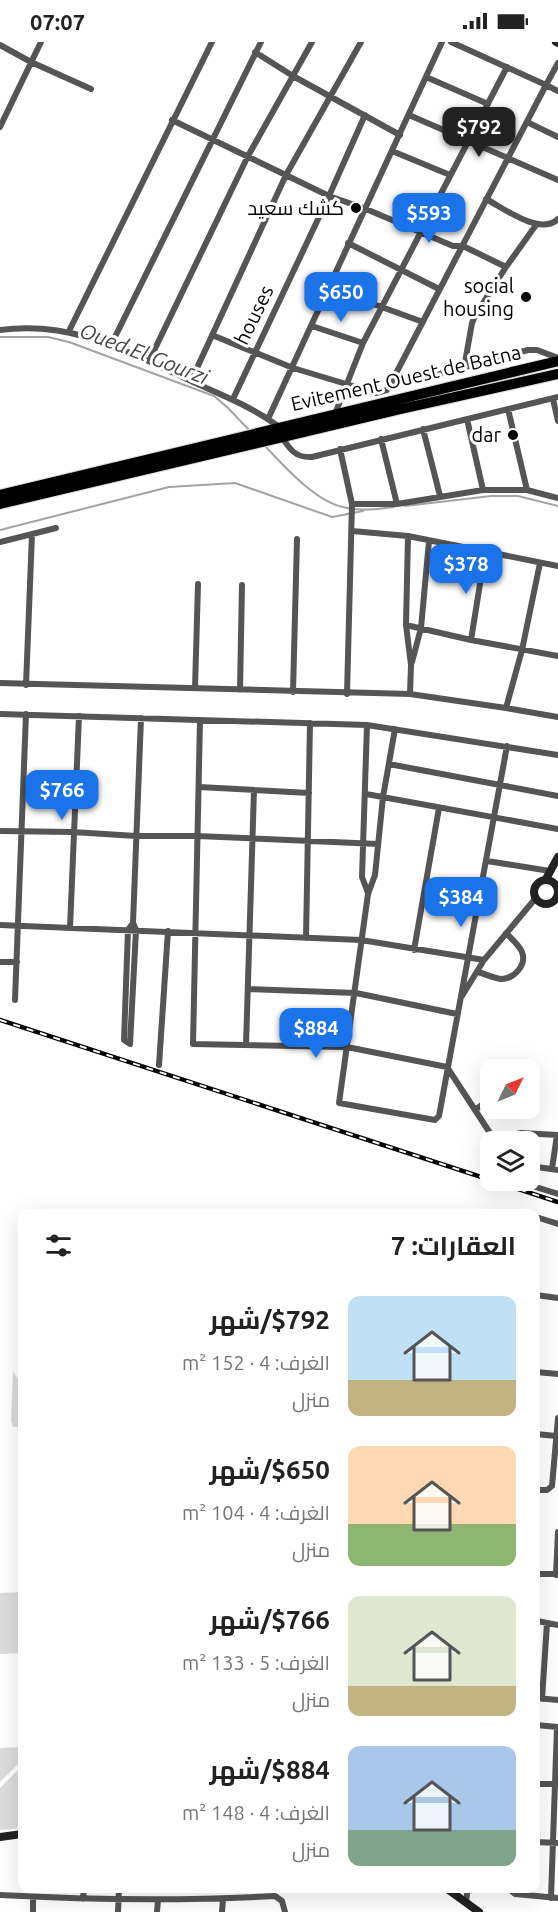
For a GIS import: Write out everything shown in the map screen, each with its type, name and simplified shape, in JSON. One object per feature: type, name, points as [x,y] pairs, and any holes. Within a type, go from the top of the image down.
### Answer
[{"type":"highway","name":"Evitement Ouest de Batna","points":[[274,434],[335,414],[558,360]]},
{"type":"highway","name":"Evitement Ouest de Batna","points":[[274,434],[558,374]]},
{"type":"highway","points":[[0,495],[274,434]]},
{"type":"highway","points":[[0,504],[238,442]]},
{"type":"main road","points":[[551,875],[558,891],[554,904],[544,904],[536,899],[534,888],[538,882],[551,875],[557,860]]},
{"type":"main road","points":[[0,1837],[18,1835]]},
{"type":"main road","points":[[454,1893],[479,1912]]},
{"type":"street","points":[[0,127],[40,42]]},
{"type":"street","points":[[69,331],[212,42]]},
{"type":"street","points":[[111,345],[261,42]]},
{"type":"street","points":[[149,361],[248,156],[312,42]]},
{"type":"street","points":[[191,381],[286,176],[361,42]]},
{"type":"street","points":[[268,419],[442,42]]},
{"type":"street","points":[[451,42],[558,91]]},
{"type":"street","points":[[0,45],[31,62],[91,89]]},
{"type":"street","points":[[255,52],[293,76],[400,135]]},
{"type":"street","points":[[212,334],[293,368],[376,393],[383,392],[391,383],[558,63]]},
{"type":"street","points":[[335,414],[363,343],[507,67]]},
{"type":"street","points":[[426,77],[488,104]]},
{"type":"street","name":"houses","points":[[233,399],[365,115]]},
{"type":"street","points":[[409,115],[558,180]]},
{"type":"street","points":[[172,120],[329,196],[453,246],[463,246],[506,267]]},
{"type":"street","points":[[527,122],[558,137]]},
{"type":"street","points":[[392,151],[450,175]]},
{"type":"street","points":[[486,199],[536,225],[550,225],[558,219]]},
{"type":"street","points":[[464,368],[472,323],[506,267],[536,225]]},
{"type":"street","points":[[348,243],[439,289]]},
{"type":"street","points":[[329,288],[423,322]]},
{"type":"street","points":[[312,326],[363,343]]},
{"type":"street","points":[[0,330],[35,327],[69,331],[111,345],[233,399],[268,419],[274,434],[292,452],[302,457],[312,457],[555,398],[558,421]]},
{"type":"street","points":[[391,383],[421,379],[532,350],[558,360]]},
{"type":"street","points":[[383,392],[390,401]]},
{"type":"street","points":[[508,409],[527,490]]},
{"type":"street","points":[[467,419],[483,490]]},
{"type":"street","points":[[423,429],[440,496]]},
{"type":"street","points":[[381,439],[398,504]]},
{"type":"street","points":[[340,449],[352,506],[348,694]]},
{"type":"street","points":[[352,506],[398,504],[483,490],[527,490],[558,498]]},
{"type":"street","points":[[0,542],[56,528]]},
{"type":"street","points":[[352,531],[408,536],[558,566]]},
{"type":"street","points":[[26,685],[32,534]]},
{"type":"street","points":[[408,536],[406,625],[411,665],[410,694]]},
{"type":"street","points":[[293,692],[297,539]]},
{"type":"street","points":[[411,665],[421,628],[429,541]]},
{"type":"street","points":[[471,640],[485,553]]},
{"type":"street","points":[[506,708],[522,650],[540,563]]},
{"type":"street","points":[[195,688],[198,584]]},
{"type":"street","points":[[240,690],[242,585]]},
{"type":"street","points":[[406,625],[558,656]]},
{"type":"street","points":[[0,683],[410,694],[558,717]]},
{"type":"street","points":[[0,714],[367,725],[558,755]]},
{"type":"street","points":[[15,1000],[26,714]]},
{"type":"street","points":[[70,927],[79,716]]},
{"type":"street","points":[[133,923],[128,930],[124,1040],[130,1044],[136,930],[133,923],[141,718]]},
{"type":"street","points":[[200,720],[193,1044],[347,1047],[447,1067],[488,1131]]},
{"type":"street","points":[[306,938],[310,723]]},
{"type":"street","points":[[367,725],[362,877],[368,894]]},
{"type":"street","points":[[395,729],[383,797],[375,875],[368,894],[361,940],[356,993],[339,1102],[435,1120],[439,1116],[507,746]]},
{"type":"street","points":[[389,764],[558,796]]},
{"type":"street","points":[[199,788],[309,793]]},
{"type":"street","points":[[246,1045],[255,790]]},
{"type":"street","points":[[366,794],[558,829]]},
{"type":"street","points":[[414,950],[439,808]]},
{"type":"street","points":[[0,831],[378,844]]},
{"type":"street","points":[[487,861],[551,875]]},
{"type":"street","points":[[460,1000],[484,960],[536,899]]},
{"type":"street","points":[[0,925],[361,940],[484,960]]},
{"type":"street","points":[[159,1065],[168,931]]},
{"type":"street","points":[[478,972],[503,979],[510,977],[521,966],[522,952],[506,933]]},
{"type":"street","points":[[0,962],[17,962]]},
{"type":"street","points":[[248,989],[356,993],[457,1014]]},
{"type":"street","points":[[475,1110],[480,1106]]},
{"type":"street","points":[[540,1134],[557,1135],[555,1169],[540,1167]]},
{"type":"street","points":[[540,1188],[558,1194]]},
{"type":"street","points":[[540,1218],[558,1224]]},
{"type":"street","points":[[540,1296],[558,1298]]},
{"type":"street","points":[[540,1372],[558,1374]]},
{"type":"street","points":[[540,1490],[547,1490],[552,1486],[558,1418]]},
{"type":"street","points":[[540,1434],[556,1436]]},
{"type":"street","points":[[540,1574],[557,1575],[558,1532]]},
{"type":"street","points":[[540,1622],[558,1624]]},
{"type":"street","points":[[540,1689],[547,1623]]},
{"type":"street","points":[[540,1698],[558,1700]]},
{"type":"street","points":[[511,1893],[555,1898],[557,1727],[540,1725]]},
{"type":"street","points":[[540,1784],[556,1784]]},
{"type":"street","points":[[540,1842],[556,1843]]},
{"type":"street","points":[[83,1899],[84,1893]]},
{"type":"street","points":[[118,1912],[119,1893]]},
{"type":"street","points":[[466,1901],[467,1893]]},
{"type":"street","points":[[0,1895],[118,1900],[275,1896],[282,1901],[285,1912]]},
{"type":"street","points":[[33,1897],[33,1912]]},
{"type":"street","points":[[222,1912],[223,1899]]},
{"type":"street","points":[[157,1912],[158,1900]]},
{"type":"shaded area","points":[[13,1371],[18,1379],[18,1427],[13,1427],[11,1421]]},
{"type":"shaded area","points":[[18,1592],[18,1653],[0,1654],[0,1593]]},
{"type":"shaded area","points":[[18,1747],[18,1764],[0,1782],[0,1748]]},
{"type":"shaded area","points":[[18,1770],[18,1828],[0,1830],[0,1788]]},
{"type":"waterway","name":"Oued El Gourzi","points":[[0,337],[48,337],[69,342],[214,396],[251,432]]},
{"type":"waterway","name":"Oued El Gourzi","points":[[264,445],[302,483],[336,505],[359,509],[394,507]]},
{"type":"waterway","points":[[0,530],[169,487],[235,483],[332,517],[363,511]]},
{"type":"waterway","name":"Oued El Gourzi","points":[[405,506],[491,496],[518,496],[558,506]]},
{"type":"railway","points":[[0,1020],[558,1202]]},
{"type":"place","name":"كشك سعيد","points":[[356,208]]},
{"type":"place","name":"social housing","points":[[526,297]]},
{"type":"place","name":"dar","points":[[513,435]]}]
